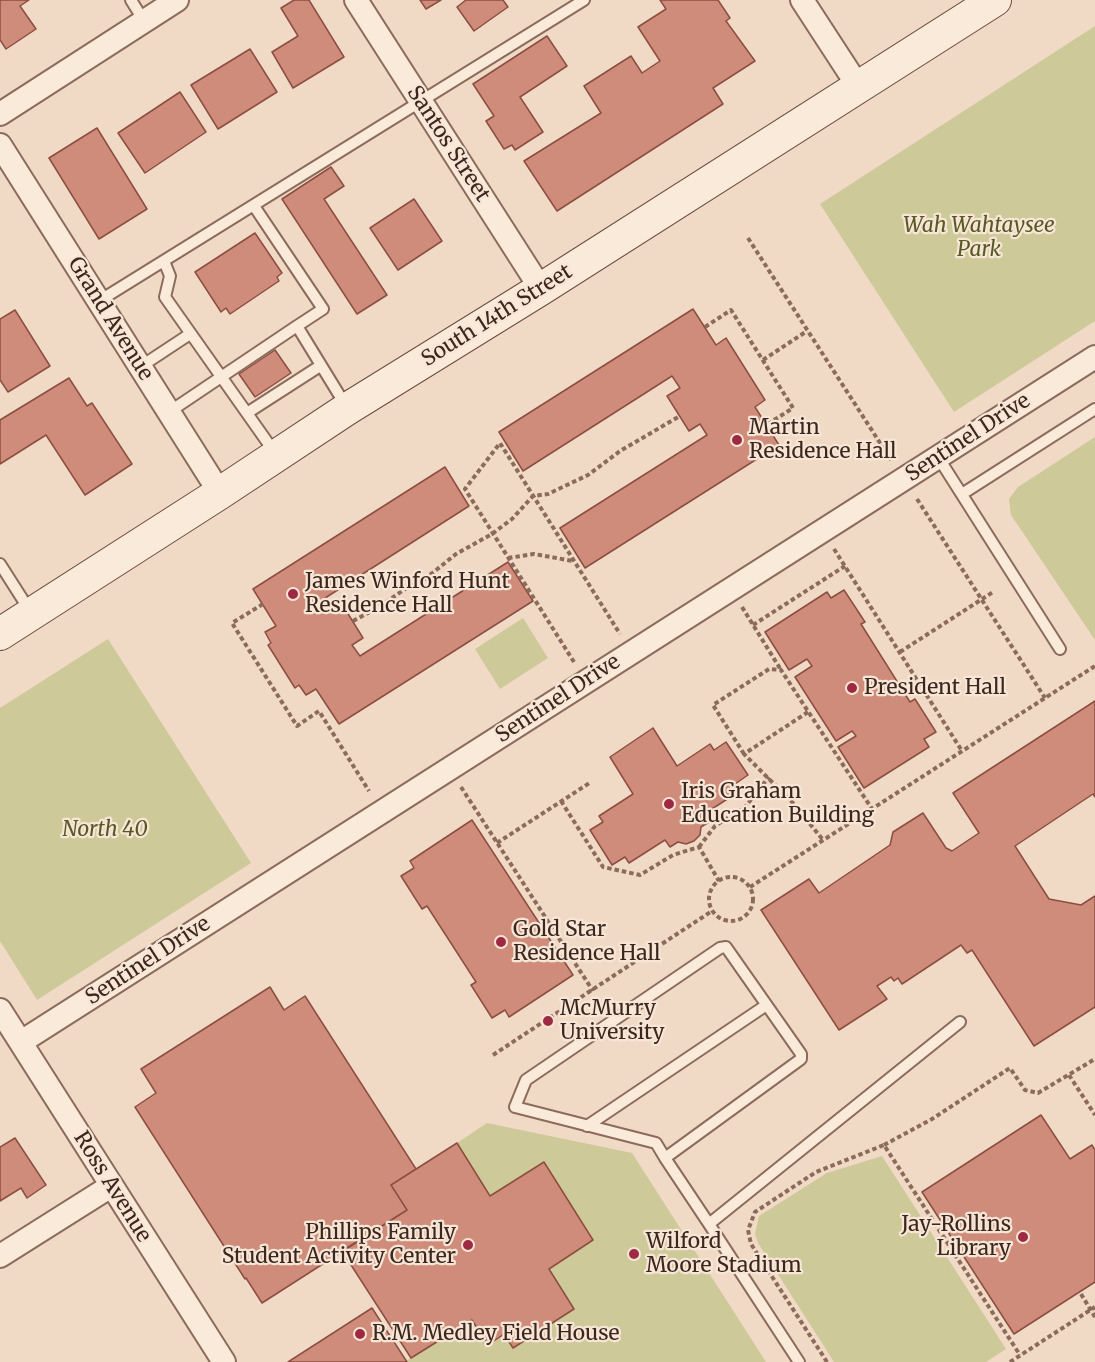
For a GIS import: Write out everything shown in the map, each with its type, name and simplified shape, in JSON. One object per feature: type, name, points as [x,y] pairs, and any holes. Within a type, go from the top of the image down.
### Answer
[{"type":"main road","name":"South 14th Street","points":[[0,634],[347,409],[541,289],[995,0]]},
{"type":"street","points":[[0,114],[177,0]]},
{"type":"street","name":"Santos Street","points":[[356,0],[541,289]]},
{"type":"street","points":[[802,0],[858,86]]},
{"type":"street","name":"Grand Avenue","points":[[0,145],[220,493]]},
{"type":"street","name":"Sentinel Drive","points":[[21,1042],[1095,357]]},
{"type":"street","name":"Ross Avenue","points":[[0,1011],[224,1362]]},
{"type":"street","points":[[0,1256],[111,1186]]},
{"type":"lane","points":[[131,0],[144,21]]},
{"type":"lane","points":[[99,301],[580,1]]},
{"type":"lane","points":[[169,412],[323,309],[254,206]]},
{"type":"lane","points":[[164,261],[170,276],[165,297],[276,455]]},
{"type":"lane","points":[[297,326],[347,409]]},
{"type":"lane","points":[[140,367],[190,334]]},
{"type":"lane","points":[[247,413],[320,366]]},
{"type":"lane","points":[[962,494],[1095,409]]},
{"type":"lane","points":[[938,457],[1060,649]]},
{"type":"lane","points":[[0,564],[32,614]]},
{"type":"lane","points":[[665,1158],[801,1059],[801,1054],[765,1006],[728,949],[720,948],[526,1080],[516,1107],[656,1143],[665,1158],[799,1362]]},
{"type":"lane","points":[[587,1126],[765,1006]]},
{"type":"lane","points":[[709,1224],[960,1022]]},
{"type":"path","points":[[748,238],[1045,698]]},
{"type":"path","points":[[705,327],[731,310],[793,408],[766,425]]},
{"type":"path","points":[[763,360],[807,331]]},
{"type":"path","points":[[353,621],[424,579],[456,554],[492,534],[512,519],[533,496],[548,494],[588,475],[620,451],[680,416]]},
{"type":"path","points":[[586,681],[465,489],[500,443],[632,652]]},
{"type":"path","points":[[823,530],[962,751]]},
{"type":"path","points":[[508,558],[534,554],[573,561]]},
{"type":"path","points":[[845,566],[753,625],[872,809]]},
{"type":"path","points":[[900,652],[993,592]]},
{"type":"path","points":[[263,604],[232,622],[297,726],[319,711],[382,812]]},
{"type":"path","points":[[750,887],[1095,666]]},
{"type":"path","points":[[781,670],[769,669],[713,705],[744,754],[769,777],[823,840]]},
{"type":"path","points":[[744,754],[808,712]]},
{"type":"path","points":[[450,769],[593,991]]},
{"type":"path","points":[[561,801],[603,867],[640,875],[673,855],[699,847],[715,826],[745,807],[769,777]]},
{"type":"path","points":[[497,843],[591,782]]},
{"type":"path","points":[[699,847],[719,881]]},
{"type":"path","points":[[731,877],[745,882],[750,887],[751,908],[742,918],[729,921],[722,919],[712,911],[709,895],[719,881],[731,877]]},
{"type":"path","points":[[493,1055],[712,911]]},
{"type":"path","points":[[827,1362],[751,1244],[748,1230],[755,1212],[816,1172],[884,1145],[932,1119],[1010,1068],[1025,1090],[1038,1093],[1095,1059]]},
{"type":"path","points":[[1089,1063],[1095,1065]]},
{"type":"path","points":[[1069,1075],[1095,1116]]},
{"type":"path","points":[[884,1145],[1020,1355]]},
{"type":"path","points":[[1081,1294],[1093,1309],[1095,1317]]},
{"type":"path","points":[[1010,1362],[1093,1309]]},
{"type":"green space","name":"Wah Wahtaysee Park","points":[[1095,26],[1095,321],[954,412],[820,204]]},
{"type":"green space","points":[[1095,437],[1095,640],[1011,515],[1009,499],[1018,487]]},
{"type":"green space","points":[[523,618],[548,658],[500,689],[475,649]]},
{"type":"green space","name":"North 40","points":[[108,639],[251,863],[37,1000],[0,941],[0,708]]},
{"type":"green space","name":"Wilford Moore Stadium","points":[[487,1123],[632,1153],[766,1362],[407,1362],[472,1320],[488,1344],[504,1334],[513,1348],[574,1309],[549,1269],[593,1239],[544,1162],[490,1196],[457,1143]]},
{"type":"green space","points":[[882,1156],[1006,1349],[986,1362],[834,1362],[758,1243],[755,1234],[759,1216],[827,1173]]},
{"type":"building","points":[[0,0],[29,0],[20,6],[36,29],[6,49],[0,40]]},
{"type":"building","points":[[294,0],[309,0],[344,57],[293,88],[272,52],[298,36],[281,8]]},
{"type":"building","points":[[420,0],[441,0],[426,9]]},
{"type":"building","points":[[466,0],[503,0],[508,7],[474,31],[457,7]]},
{"type":"building","points":[[660,0],[718,0],[730,18],[726,21],[755,61],[713,88],[723,104],[557,211],[524,161],[601,113],[584,86],[631,56],[642,73],[660,61],[638,27],[666,9]]},
{"type":"building","points":[[547,36],[567,66],[520,97],[543,132],[515,150],[512,145],[504,149],[486,121],[494,116],[473,84]]},
{"type":"building","points":[[250,49],[277,92],[218,129],[191,85]]},
{"type":"building","points":[[180,92],[206,132],[145,173],[118,133]]},
{"type":"building","points":[[97,128],[147,209],[99,239],[49,158]]},
{"type":"building","points":[[331,167],[344,186],[324,199],[387,295],[357,314],[282,199]]},
{"type":"building","points":[[414,199],[442,241],[398,270],[370,228]]},
{"type":"building","points":[[255,233],[282,273],[277,277],[279,281],[230,314],[226,308],[221,312],[195,272]]},
{"type":"building","name":"Martin Residence Hall","points":[[693,309],[716,345],[726,338],[765,400],[755,407],[779,445],[585,568],[560,528],[707,435],[700,424],[689,431],[667,396],[680,388],[672,376],[523,471],[499,432]]},
{"type":"building","points":[[15,310],[50,366],[8,392],[0,380],[0,319]]},
{"type":"building","points":[[275,350],[291,373],[255,397],[239,374]]},
{"type":"building","points":[[69,378],[87,406],[92,403],[132,464],[85,495],[46,435],[0,464],[0,420]]},
{"type":"building","name":"James Winford Hunt Residence Hall","points":[[445,467],[469,506],[322,600],[330,611],[342,604],[363,638],[352,645],[360,656],[508,562],[533,601],[339,724],[316,689],[306,695],[299,685],[295,688],[268,645],[271,643],[265,632],[276,626],[253,589]]},
{"type":"building","name":"President Hall","points":[[844,590],[865,622],[861,624],[910,702],[915,699],[936,732],[924,739],[929,747],[864,788],[838,747],[856,736],[852,731],[836,741],[795,677],[812,666],[807,659],[789,670],[765,632],[827,592],[831,598]]},
{"type":"building","points":[[1095,701],[1095,797],[1093,794],[1015,846],[1049,899],[1081,905],[1095,896],[1095,1007],[1034,1046],[972,950],[967,953],[961,945],[902,984],[898,978],[894,981],[891,977],[877,986],[887,999],[839,1030],[761,910],[809,879],[819,893],[890,845],[893,832],[923,813],[946,848],[952,851],[979,833],[953,793]]},
{"type":"building","name":"Iris Graham Education Building","points":[[653,728],[677,766],[710,744],[714,750],[726,742],[748,775],[735,784],[740,791],[704,814],[709,822],[701,827],[700,835],[694,841],[686,844],[678,842],[670,847],[665,840],[629,863],[625,857],[612,865],[590,830],[603,822],[599,816],[633,794],[610,757]]},
{"type":"building","name":"Gold Star Residence Hall","points":[[472,820],[573,975],[509,1017],[505,1010],[492,1018],[471,985],[476,982],[427,906],[422,909],[401,876],[414,868],[410,861]]},
{"type":"building","points":[[270,987],[284,1010],[305,996],[416,1169],[391,1185],[407,1210],[262,1303],[135,1107],[156,1093],[141,1069]]},
{"type":"building","name":"Jay-Rollins Library","points":[[1041,1115],[1070,1159],[1092,1145],[1095,1150],[1095,1282],[1014,1334],[922,1192]]},
{"type":"building","points":[[15,1138],[46,1185],[27,1198],[21,1188],[0,1201],[0,1147]]},
{"type":"building","name":"Phillips Family Student Activity Center","points":[[457,1143],[490,1196],[544,1162],[593,1240],[549,1269],[574,1309],[513,1348],[504,1334],[488,1345],[472,1320],[411,1358],[342,1251],[407,1210],[391,1185]]},
{"type":"building","name":"R.M. Medley Field House","points":[[372,1308],[407,1362],[288,1362]]},
{"type":"place","name":"Martin Residence Hall","points":[[737,440]]},
{"type":"place","name":"James Winford Hunt Residence Hall","points":[[293,594]]},
{"type":"place","name":"President Hall","points":[[852,688]]},
{"type":"place","name":"Iris Graham Education Building","points":[[669,804]]},
{"type":"place","name":"Gold Star Residence Hall","points":[[501,942]]},
{"type":"place","name":"McMurry University","points":[[548,1021]]},
{"type":"place","name":"Jay-Rollins Library","points":[[1023,1237]]},
{"type":"place","name":"Phillips Family Student Activity Center","points":[[468,1245]]},
{"type":"place","name":"Wilford Moore Stadium","points":[[634,1254]]},
{"type":"place","name":"R.M. Medley Field House","points":[[360,1334]]}]
